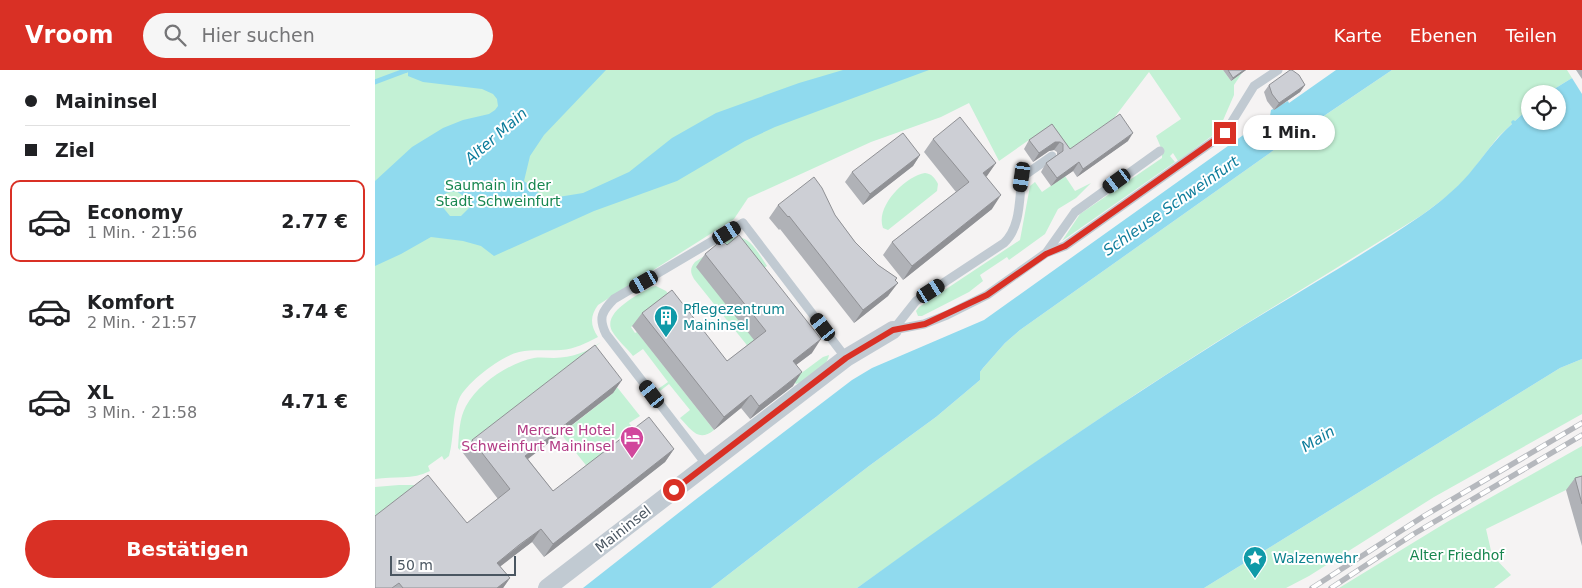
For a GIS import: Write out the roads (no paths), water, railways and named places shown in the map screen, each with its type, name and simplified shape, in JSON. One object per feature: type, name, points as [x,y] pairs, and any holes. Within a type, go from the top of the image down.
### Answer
[{"type":"street","name":"Maininsel","points":[[547,588],[846,358],[893,330]]},
{"type":"lane","points":[[893,330],[925,324],[987,295],[1046,254],[1065,246],[1225,133],[1254,86],[1278,70]]},
{"type":"lane","points":[[1046,254],[1075,212],[1160,151]]},
{"type":"lane","points":[[893,330],[916,300],[1004,243],[1011,236],[1015,227],[1022,177],[1052,156]]},
{"type":"lane","points":[[706,464],[606,334],[601,318],[605,308],[614,299],[743,223],[846,358]]},
{"type":"water","name":"Alter Main","points":[[408,70],[606,70],[544,135],[530,156],[524,181],[546,199],[583,193],[629,172],[672,138],[716,113],[799,83],[843,70],[929,70],[775,127],[745,141],[677,181],[594,211],[494,256],[481,246],[463,241],[431,237],[375,266],[375,181],[412,147],[443,128],[463,120],[489,114],[498,106],[497,99],[493,94],[482,89],[423,82],[408,76]],"holes":[[[456,191],[465,197],[469,208],[461,216],[450,216],[441,205],[446,193]]]},
{"type":"water","name":"Schleuse Schweinfurt","points":[[1336,70],[1392,70],[1306,128],[1305,132],[1292,142],[1287,141],[1281,145],[1020,330],[1005,343],[983,368],[980,372],[980,380],[936,417],[869,466],[711,588],[583,588],[852,380],[872,368],[984,320],[1270,116],[1271,110],[1288,101],[1289,103]]},
{"type":"water","name":"Main","points":[[1572,78],[1582,94],[1582,359],[1560,368],[1204,588],[857,588],[1079,432],[1216,343],[1422,215],[1441,201],[1469,174],[1512,124],[1511,122],[1521,115],[1521,130],[1566,130],[1566,85],[1561,85]]},
{"type":"waterway","points":[[375,82],[407,70]]},
{"type":"railway","points":[[1312,588],[1424,516],[1582,423]]},
{"type":"railway","points":[[1331,588],[1412,535],[1582,435]]},
{"type":"place","name":"Pflegezentrum Maininsel","points":[[666,338]]},
{"type":"place","name":"Mercure Hotel Schweinfurt Maininsel","points":[[632,459]]},
{"type":"place","name":"Walzenwehr","points":[[1255,579]]},
{"type":"park label","name":"Saumain in der Stadt Schweinfurt","points":[[498,194]]},
{"type":"park label","name":"Alter Friedhof","points":[[1457,555]]}]
